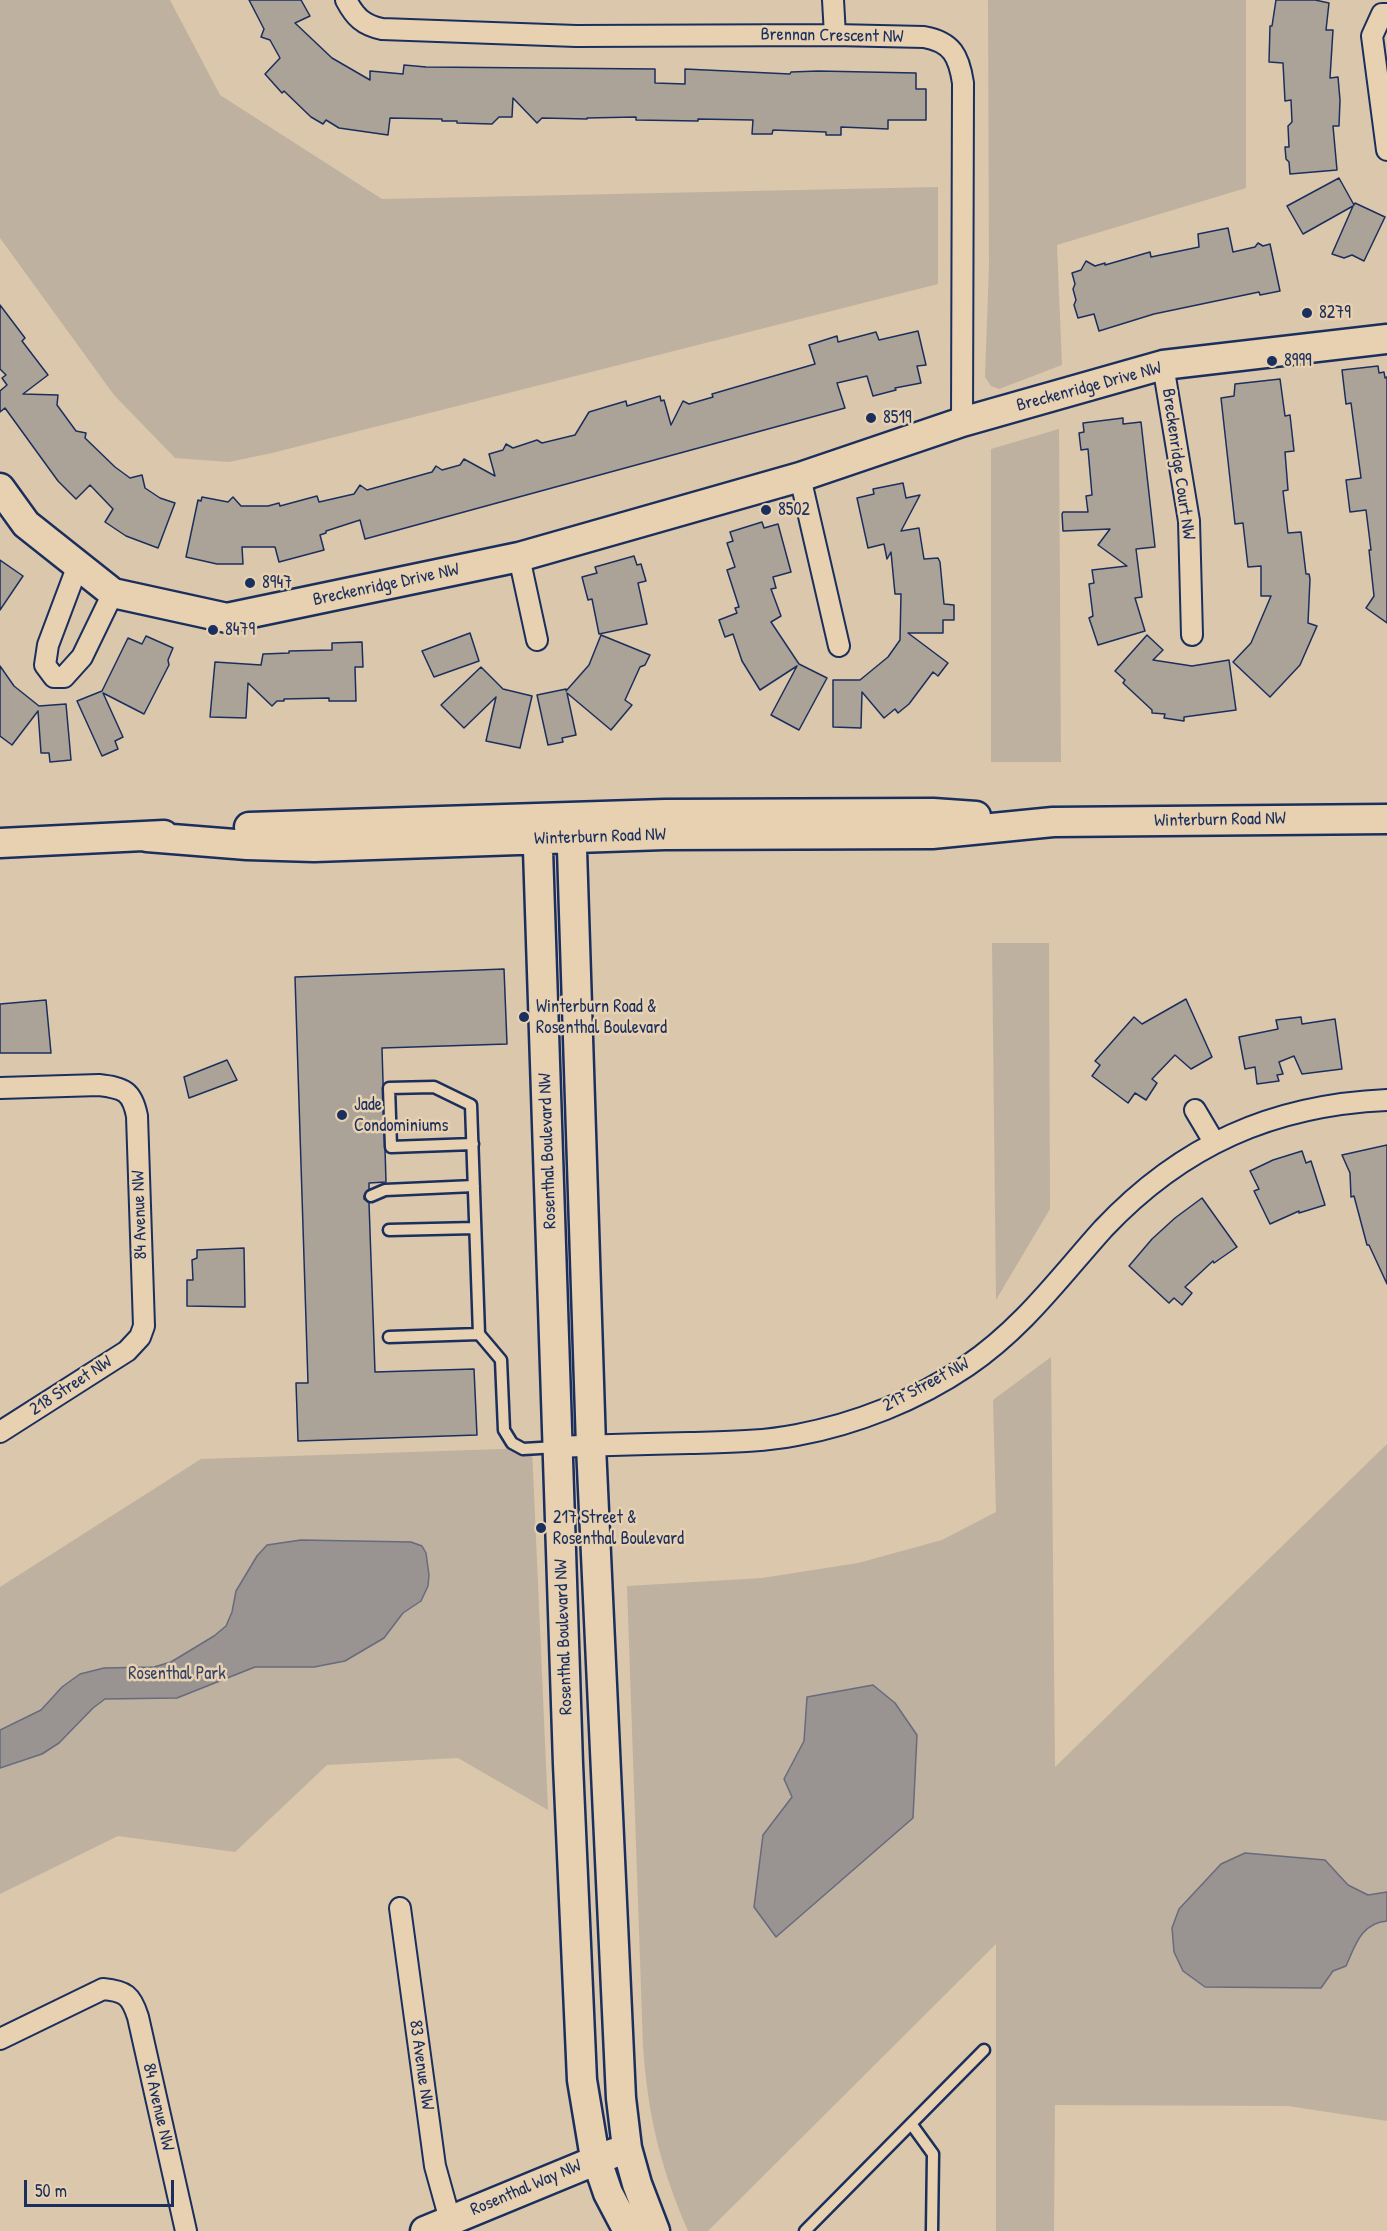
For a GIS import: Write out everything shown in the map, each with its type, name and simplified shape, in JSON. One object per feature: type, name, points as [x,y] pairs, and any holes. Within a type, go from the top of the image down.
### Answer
[{"type":"street","name":"Brennan Crescent NW","points":[[346,0],[356,18],[369,26],[382,28],[576,36],[835,34],[938,39],[950,48],[959,64],[963,83],[962,422]]},
{"type":"street","points":[[833,0],[835,34]]},
{"type":"street","points":[[1387,14],[1382,14],[1372,36],[1387,150]]},
{"type":"street","name":"Breckenridge Drive NW","points":[[0,488],[26,524],[113,593],[227,618],[519,557],[800,477],[962,422],[1163,366],[1387,339]]},
{"type":"street","name":"Breckenridge Court NW","points":[[1163,366],[1190,521],[1192,635]]},
{"type":"street","points":[[800,477],[839,646]]},
{"type":"street","points":[[519,557],[537,640]]},
{"type":"street","points":[[78,565],[48,645],[45,664],[54,677],[64,677],[82,657],[113,593]]},
{"type":"street","name":"Winterburn Road NW","points":[[0,843],[147,837],[247,828],[572,828],[709,834],[932,834],[1053,822],[1387,819]]},
{"type":"street","name":"Rosenthal Boulevard NW","points":[[572,828],[591,1446],[621,2098],[627,2148],[637,2184],[656,2231]]},
{"type":"street","name":"Rosenthal Boulevard NW","points":[[537,829],[557,1447],[582,2080],[589,2132],[596,2159],[608,2193],[628,2231]]},
{"type":"street","name":"84 Avenue NW","points":[[0,1088],[99,1085],[116,1087],[129,1094],[135,1104],[144,1315],[144,1326],[140,1337]]},
{"type":"street","name":"217 Street NW","points":[[557,1447],[715,1442],[795,1435],[862,1418],[896,1404],[977,1359],[1027,1317],[1104,1229],[1131,1202],[1154,1182],[1214,1142],[1248,1126],[1314,1109],[1354,1101],[1387,1100]]},
{"type":"street","points":[[1195,1110],[1214,1142]]},
{"type":"street","name":"218 Street NW","points":[[0,1432],[127,1351],[140,1337]]},
{"type":"street","name":"83 Avenue NW","points":[[400,1908],[435,2166],[450,2220]]},
{"type":"street","name":"84 Avenue NW","points":[[0,2039],[103,1989],[118,1990],[128,1996],[138,2017],[186,2231]]},
{"type":"street","name":"Rosenthal Way NW","points":[[425,2231],[627,2148]]},
{"type":"lane","points":[[472,1144],[391,1147],[389,1088],[434,1087],[471,1105],[478,1334],[501,1360],[504,1431],[512,1443],[524,1449],[557,1447]]},
{"type":"lane","points":[[371,1190],[474,1186]]},
{"type":"lane","points":[[389,1230],[475,1228]]},
{"type":"lane","points":[[389,1337],[478,1334]]},
{"type":"lane","points":[[805,2231],[984,2050]]},
{"type":"lane","points":[[912,2125],[933,2154],[932,2231]]},
{"type":"green space","points":[[0,0],[170,0],[220,95],[382,199],[938,187],[938,284],[272,453],[229,462],[175,458],[114,395],[0,238]]},
{"type":"green space","points":[[988,0],[1246,0],[1246,188],[1057,245],[1062,365],[999,389],[991,386],[985,377],[989,266]]},
{"type":"green space","points":[[1059,429],[1061,762],[991,762],[991,449]]},
{"type":"green space","points":[[992,943],[1049,943],[1050,1209],[996,1300]]},
{"type":"green space","points":[[1051,1357],[1055,1767],[1387,1444],[1387,2121],[1288,2106],[1055,2105],[1054,2231],[996,2231],[996,1944],[708,2231],[688,2231],[670,2185],[657,2140],[645,2071],[627,1586],[762,1578],[858,1563],[942,1540],[996,1512],[993,1400]]},
{"type":"green space","name":"Rosenthal Park","points":[[532,1448],[548,1810],[458,1758],[327,1765],[235,1852],[118,1836],[0,1894],[0,1587],[201,1459]]},
{"type":"shaded area","points":[[301,1540],[411,1542],[422,1546],[426,1553],[428,1586],[421,1601],[403,1613],[384,1638],[345,1661],[314,1667],[255,1667],[177,1698],[105,1699],[59,1743],[42,1754],[0,1768],[0,1730],[41,1710],[62,1687],[80,1674],[104,1668],[154,1667],[171,1662],[214,1636],[226,1626],[232,1612],[236,1591],[257,1556],[267,1545]]},
{"type":"shaded area","points":[[873,1685],[895,1703],[917,1735],[913,1818],[776,1937],[754,1907],[763,1835],[792,1797],[784,1779],[804,1741],[807,1697]]},
{"type":"shaded area","points":[[1245,1853],[1325,1860],[1348,1885],[1368,1895],[1387,1892],[1387,1921],[1371,1926],[1365,1931],[1346,1966],[1333,1971],[1321,1988],[1205,1987],[1183,1971],[1174,1952],[1172,1928],[1179,1909],[1221,1864]]},
{"type":"building","points":[[249,0],[301,0],[310,16],[295,23],[332,58],[370,80],[370,71],[403,74],[404,65],[655,69],[655,83],[685,84],[685,69],[790,74],[791,72],[818,71],[916,73],[916,89],[926,89],[926,120],[888,120],[888,129],[841,127],[841,135],[826,135],[826,132],[773,130],[772,134],[752,134],[753,120],[636,120],[636,117],[542,118],[537,123],[513,98],[512,117],[499,117],[492,124],[457,123],[457,121],[442,121],[442,119],[390,118],[388,135],[339,128],[326,120],[323,124],[311,117],[284,91],[282,93],[265,74],[280,58],[270,40],[261,37],[264,29]]},
{"type":"building","points":[[1276,0],[1315,0],[1329,3],[1326,30],[1333,30],[1330,78],[1338,77],[1340,100],[1339,126],[1333,126],[1337,170],[1290,174],[1285,147],[1289,147],[1288,126],[1292,122],[1291,100],[1285,101],[1283,63],[1269,62],[1270,26],[1272,26]]},
{"type":"building","points":[[1339,178],[1354,205],[1355,203],[1385,217],[1364,261],[1352,255],[1344,258],[1332,254],[1353,206],[1303,234],[1287,206]]},
{"type":"building","points":[[1228,228],[1233,252],[1255,247],[1258,243],[1263,246],[1270,244],[1280,291],[1260,295],[1259,292],[1154,314],[1099,331],[1094,314],[1078,318],[1074,305],[1075,284],[1072,273],[1081,270],[1086,261],[1095,266],[1105,263],[1105,265],[1150,252],[1151,257],[1199,247],[1198,234]]},
{"type":"building","points":[[0,305],[25,338],[22,341],[48,375],[23,394],[58,395],[57,405],[76,431],[86,433],[85,438],[115,467],[130,478],[142,475],[145,488],[160,498],[175,503],[158,548],[126,536],[105,522],[113,509],[90,485],[76,499],[58,481],[5,408],[0,412],[0,391],[7,385],[2,378],[6,375],[0,369]]},
{"type":"building","points":[[918,331],[926,365],[917,366],[921,383],[895,388],[896,390],[873,396],[867,376],[837,383],[845,408],[365,539],[360,520],[320,535],[324,550],[279,562],[275,547],[242,547],[243,564],[217,564],[186,557],[198,500],[201,501],[202,497],[228,502],[233,497],[241,506],[268,506],[279,503],[280,506],[317,496],[319,502],[354,494],[360,485],[367,490],[432,472],[436,466],[442,470],[460,465],[464,459],[495,476],[489,454],[503,450],[506,444],[513,448],[537,440],[542,443],[575,435],[589,412],[626,401],[627,406],[660,396],[661,401],[664,400],[671,425],[683,401],[689,404],[713,397],[712,394],[815,364],[809,345],[837,336],[838,342],[876,332],[879,340]]},
{"type":"building","points":[[1378,366],[1379,373],[1384,372],[1385,378],[1387,377],[1387,623],[1366,608],[1374,596],[1369,550],[1371,550],[1366,510],[1350,512],[1346,480],[1361,478],[1351,403],[1346,404],[1342,370]]},
{"type":"building","points":[[1280,379],[1285,416],[1290,415],[1294,451],[1285,452],[1288,490],[1283,491],[1288,533],[1301,532],[1306,574],[1309,574],[1310,579],[1308,623],[1317,626],[1300,665],[1270,697],[1233,662],[1251,643],[1271,596],[1261,596],[1261,566],[1248,567],[1243,523],[1235,524],[1221,398],[1234,396],[1235,384]]},
{"type":"building","points":[[1123,418],[1123,424],[1141,422],[1155,547],[1136,549],[1142,597],[1135,598],[1145,631],[1098,645],[1089,618],[1093,616],[1089,584],[1094,583],[1092,570],[1127,566],[1098,545],[1110,529],[1063,531],[1062,514],[1063,512],[1088,512],[1086,496],[1092,495],[1088,449],[1081,450],[1079,433],[1084,432],[1083,423]]},
{"type":"building","points":[[903,483],[906,498],[920,495],[901,531],[919,528],[924,559],[938,558],[940,562],[944,604],[954,605],[954,620],[943,620],[943,633],[908,633],[948,663],[938,676],[933,672],[909,704],[898,713],[895,709],[884,718],[862,692],[861,728],[833,727],[833,680],[860,680],[888,657],[900,640],[901,594],[895,594],[891,552],[887,559],[884,544],[868,548],[857,498],[874,494],[873,489]]},
{"type":"building","points":[[762,522],[764,528],[778,524],[791,572],[773,577],[776,588],[771,589],[781,616],[771,622],[799,664],[827,678],[799,730],[771,715],[797,666],[760,690],[742,661],[733,634],[725,637],[719,620],[737,613],[735,608],[739,607],[727,570],[735,567],[727,543],[733,541],[730,532]]},
{"type":"building","points":[[634,556],[637,565],[641,564],[646,581],[638,583],[647,624],[599,634],[592,599],[588,600],[582,577],[597,573],[595,567]]},
{"type":"building","points":[[0,560],[23,576],[0,610]]},
{"type":"building","points":[[470,633],[479,661],[434,677],[422,651]]},
{"type":"building","points":[[601,635],[650,655],[645,665],[640,667],[625,700],[632,705],[611,730],[567,693],[576,735],[562,738],[563,742],[548,745],[537,695],[566,689],[566,691],[589,665]]},
{"type":"building","points":[[1147,635],[1163,650],[1153,660],[1192,666],[1229,660],[1236,710],[1184,717],[1184,721],[1164,718],[1165,714],[1152,713],[1152,710],[1123,683],[1125,680],[1115,671]]},
{"type":"building","points":[[146,636],[173,648],[168,660],[169,665],[144,714],[103,693],[123,737],[115,741],[118,749],[102,756],[77,701],[102,691],[128,638],[142,644]]},
{"type":"building","points":[[362,642],[363,667],[355,667],[356,701],[329,701],[329,698],[284,699],[272,706],[248,683],[246,718],[210,717],[215,662],[261,665],[263,654],[332,650],[332,643]]},
{"type":"building","points":[[0,666],[14,686],[39,706],[66,704],[71,760],[50,762],[49,753],[41,753],[38,711],[12,745],[0,736]]},
{"type":"building","points":[[481,667],[503,689],[532,696],[520,748],[486,741],[496,697],[464,728],[441,705]]},
{"type":"building","points":[[504,969],[507,1044],[382,1048],[386,1182],[369,1183],[369,1189],[364,1196],[369,1203],[375,1372],[474,1369],[477,1435],[298,1441],[296,1383],[308,1383],[295,977]]},
{"type":"building","points":[[1186,999],[1212,1057],[1191,1069],[1175,1055],[1152,1079],[1157,1083],[1146,1100],[1135,1093],[1128,1103],[1092,1076],[1100,1065],[1095,1061],[1134,1017],[1142,1024]]},
{"type":"building","points":[[46,1000],[51,1053],[0,1053],[0,1004]]},
{"type":"building","points":[[1301,1017],[1302,1024],[1335,1019],[1342,1069],[1302,1074],[1294,1056],[1279,1062],[1283,1074],[1277,1075],[1279,1081],[1257,1084],[1255,1067],[1245,1069],[1239,1037],[1278,1029],[1276,1020]]},
{"type":"building","points":[[227,1060],[237,1080],[189,1098],[184,1077]]},
{"type":"building","points":[[1387,1145],[1387,1284],[1367,1245],[1354,1196],[1351,1197],[1350,1173],[1342,1155]]},
{"type":"building","points":[[1302,1151],[1306,1163],[1311,1161],[1325,1205],[1299,1213],[1299,1211],[1270,1224],[1254,1191],[1259,1189],[1250,1171],[1273,1160]]},
{"type":"building","points":[[1202,1198],[1237,1247],[1214,1263],[1213,1261],[1185,1287],[1192,1293],[1182,1305],[1174,1298],[1169,1303],[1129,1266],[1152,1239]]},
{"type":"building","points":[[244,1248],[245,1307],[187,1306],[187,1280],[193,1280],[192,1260],[197,1258],[197,1250]]},
{"type":"place","name":"8279","points":[[1307,313]]},
{"type":"place","name":"8999","points":[[1272,361]]},
{"type":"place","name":"8519","points":[[871,418]]},
{"type":"place","name":"8502","points":[[766,510]]},
{"type":"place","name":"8947","points":[[250,583]]},
{"type":"place","name":"8479","points":[[213,630]]},
{"type":"place","name":"Winterburn Road & Rosenthal Boulevard","points":[[524,1017]]},
{"type":"place","name":"Jade Condominiums","points":[[342,1115]]},
{"type":"place","name":"217 Street & Rosenthal Boulevard","points":[[541,1528]]}]
